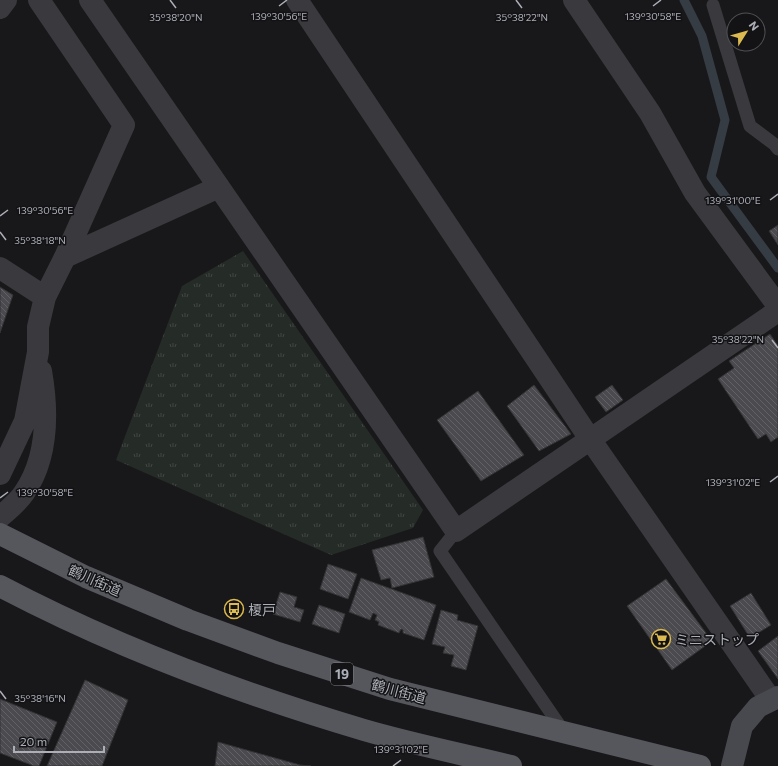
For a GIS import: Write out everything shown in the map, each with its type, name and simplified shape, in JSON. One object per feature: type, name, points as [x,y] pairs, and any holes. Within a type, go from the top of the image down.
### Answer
[{"type":"main road","name":"鶴川街道","points":[[0,534],[86,577],[233,638],[390,689],[700,766]]},
{"type":"main road","points":[[0,586],[66,619],[210,680],[366,730],[506,765]]},
{"type":"main road","points":[[732,766],[742,726],[758,707],[775,698]]},
{"type":"street","points":[[0,8],[6,0]]},
{"type":"street","points":[[0,517],[24,494],[37,467],[46,426],[44,390],[38,352],[38,327],[45,297],[65,257],[124,125],[39,0]]},
{"type":"street","points":[[90,0],[456,531],[778,311]]},
{"type":"street","points":[[297,0],[590,439],[775,698]]},
{"type":"street","points":[[574,0],[650,113],[695,193],[778,306]]},
{"type":"street","points":[[65,257],[219,187]]},
{"type":"street","points":[[0,268],[45,297]]},
{"type":"street","points":[[0,474],[25,421],[38,352]]},
{"type":"lane","points":[[713,5],[750,126],[774,144],[778,149]]},
{"type":"lane","points":[[456,531],[440,551],[564,732]]},
{"type":"green space","points":[[243,251],[423,510],[413,528],[331,555],[116,460],[182,286]]},
{"type":"building","points":[[778,225],[778,245],[769,231]]},
{"type":"building","points":[[0,287],[13,295],[0,333]]},
{"type":"building","points":[[770,334],[778,346],[778,437],[771,442],[766,434],[758,439],[718,379],[734,368],[729,361]]},
{"type":"building","points":[[534,385],[571,434],[539,451],[507,406]]},
{"type":"building","points":[[612,385],[623,400],[606,412],[595,397]]},
{"type":"building","points":[[478,391],[524,455],[481,481],[437,420]]},
{"type":"building","points":[[423,537],[434,577],[392,588],[390,578],[381,580],[372,550]]},
{"type":"building","points":[[328,564],[357,574],[348,599],[320,589]]},
{"type":"building","points":[[361,578],[436,605],[424,640],[403,633],[403,630],[401,629],[399,633],[378,625],[379,622],[375,620],[377,615],[373,613],[370,620],[349,612]]},
{"type":"building","points":[[666,579],[712,641],[672,670],[627,606]]},
{"type":"building","points":[[280,592],[297,597],[294,607],[304,610],[300,622],[273,614]]},
{"type":"building","points":[[751,593],[771,625],[750,638],[730,606]]},
{"type":"building","points":[[319,605],[345,614],[339,633],[312,624]]},
{"type":"building","points":[[441,610],[458,615],[457,620],[478,626],[466,670],[451,666],[454,655],[443,653],[445,647],[432,644]]},
{"type":"building","points":[[778,636],[778,679],[758,651]]},
{"type":"building","points":[[85,680],[128,700],[102,766],[47,766]]},
{"type":"building","points":[[0,699],[57,722],[39,766],[34,766],[0,753]]},
{"type":"building","points":[[218,742],[300,765],[311,766],[215,766]]},
{"type":"waterway","points":[[684,0],[702,36],[725,120],[711,177],[778,268]]},
{"type":"place","name":"榎戸","points":[[234,609]]},
{"type":"place","name":"ミニストップ","points":[[661,639]]}]
